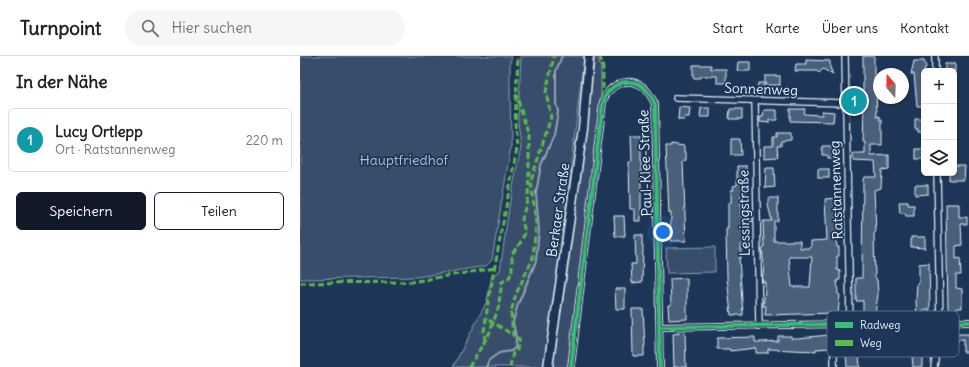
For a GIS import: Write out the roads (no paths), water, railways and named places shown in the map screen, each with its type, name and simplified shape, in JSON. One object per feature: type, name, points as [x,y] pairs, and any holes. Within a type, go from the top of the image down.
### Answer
[{"type":"main road","name":"Berkaer Straße","points":[[548,367],[583,128],[589,56]]},
{"type":"street","name":"Ratstannenweg","points":[[845,56],[850,311]]},
{"type":"street","points":[[935,56],[935,68]]},
{"type":"street","name":"Paul-Klee-Straße","points":[[571,367],[603,102],[606,94],[612,88],[624,82],[631,82],[642,86],[655,104],[660,367]]},
{"type":"street","name":"Sonnenweg","points":[[676,98],[845,103]]},
{"type":"street","name":"Lessingstraße","points":[[755,101],[758,326]]},
{"type":"street","points":[[937,176],[940,311]]},
{"type":"street","points":[[660,327],[827,324]]},
{"type":"street","points":[[934,367],[935,357]]},
{"type":"waterway","points":[[486,367],[489,360],[499,353],[511,351],[515,348],[516,337],[513,322],[518,304],[536,261],[539,230],[536,193],[541,165],[554,135],[558,112],[556,103],[556,71],[562,56]]},
{"type":"place","name":"Lucy Ortlepp","points":[[854,101]]},
{"type":"park label","name":"Hauptfriedhof","points":[[404,160]]}]
